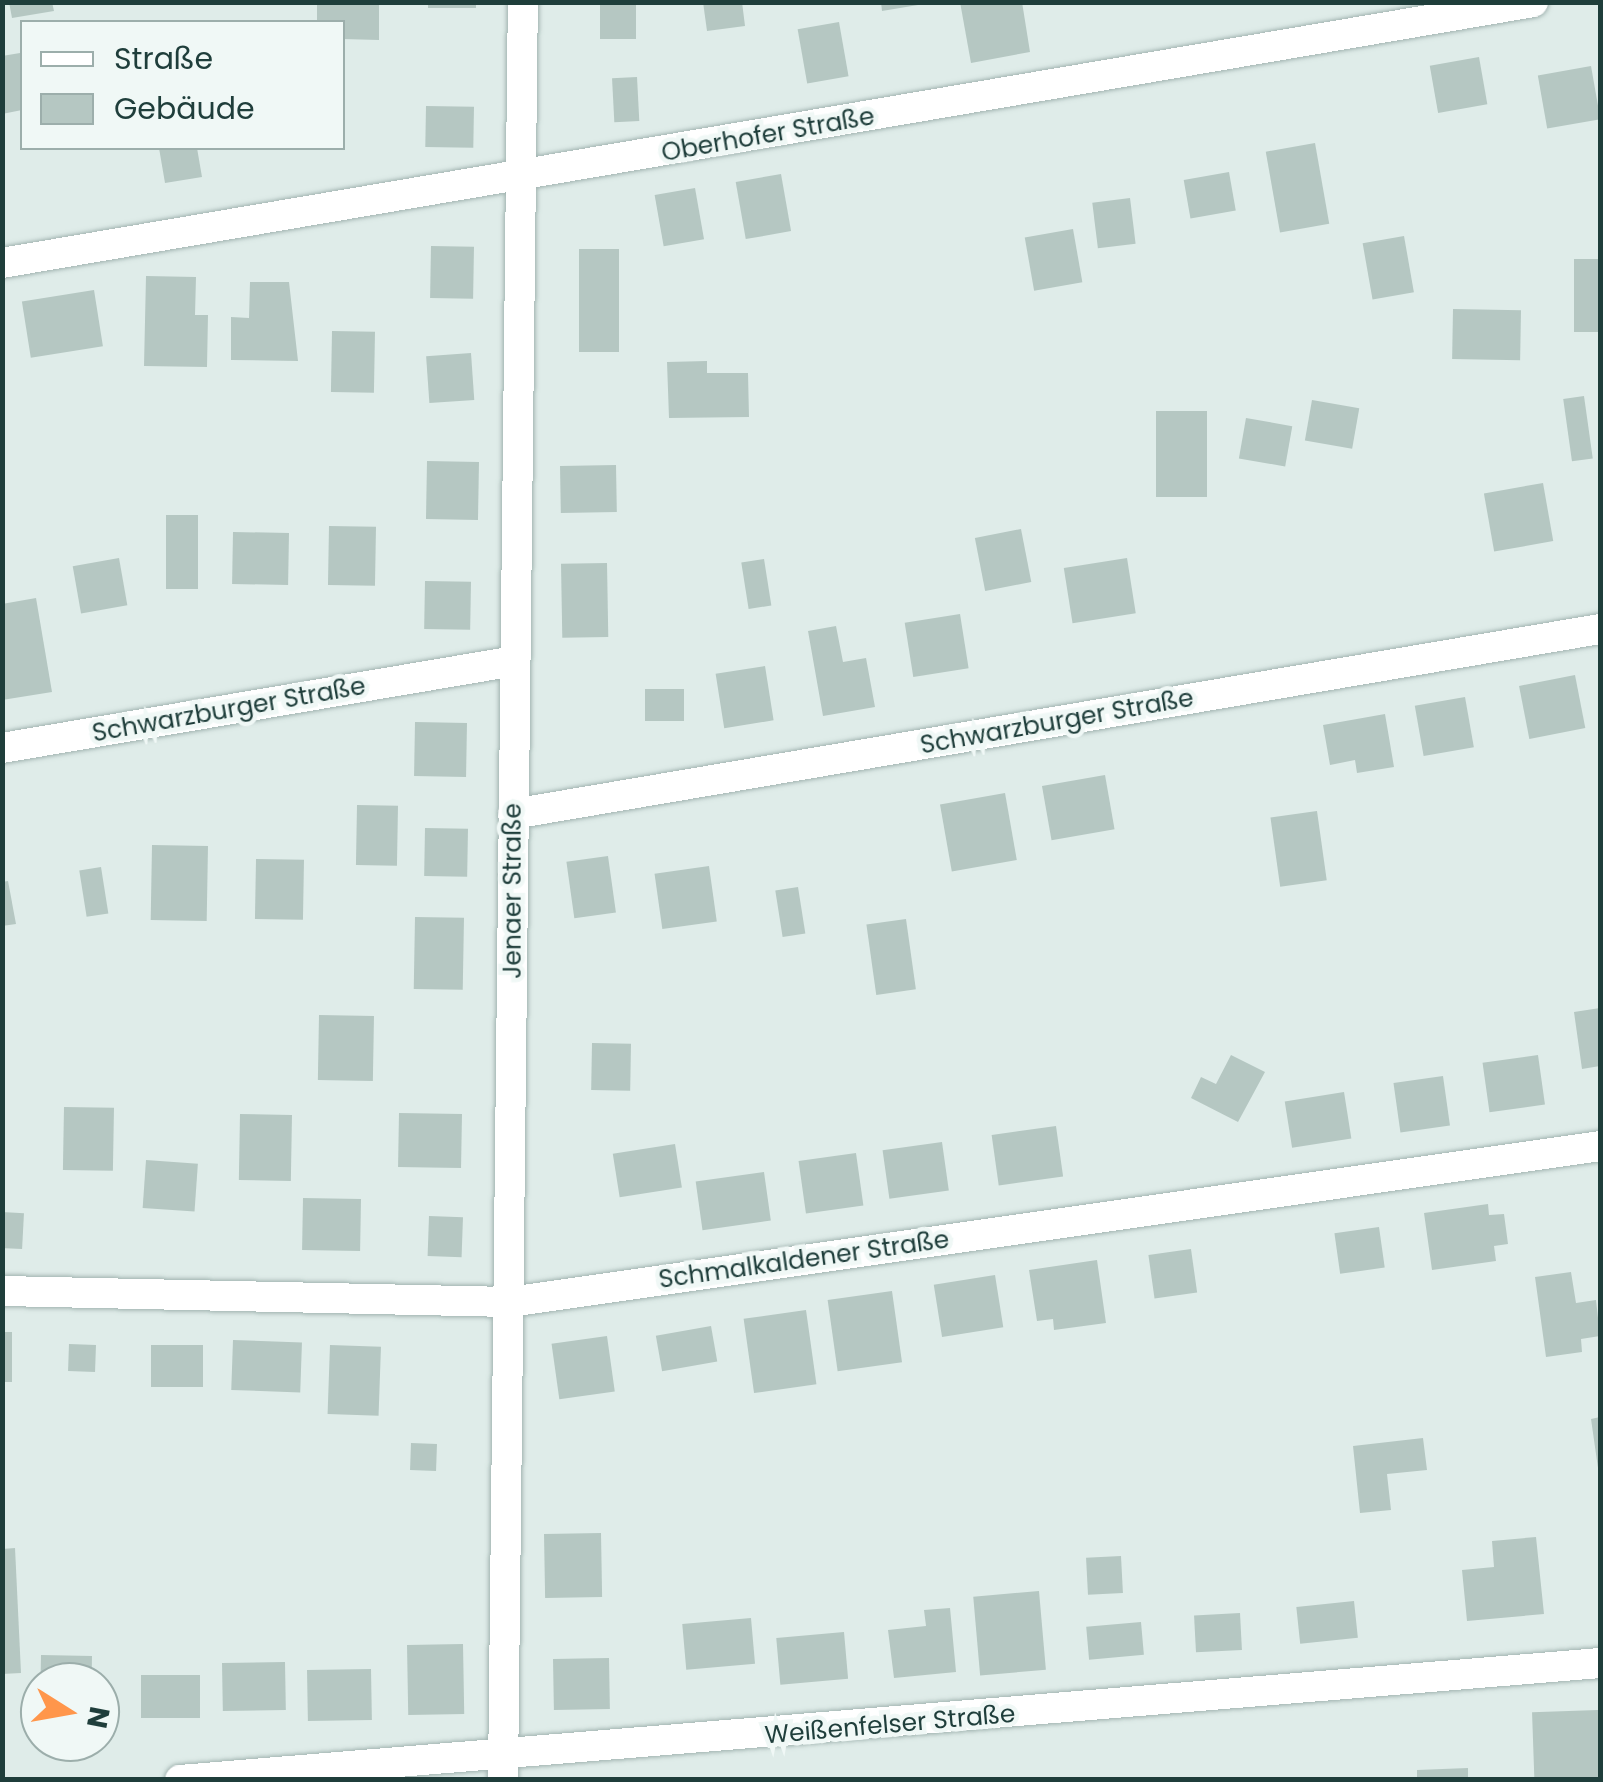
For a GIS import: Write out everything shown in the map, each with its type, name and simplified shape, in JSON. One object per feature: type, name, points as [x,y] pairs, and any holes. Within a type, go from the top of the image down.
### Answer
[{"type":"street","name":"Jenaer Straße","points":[[503,1769],[523,2]]},
{"type":"street","name":"Oberhofer Straße","points":[[2,263],[1533,2]]},
{"type":"street","name":"Schwarzburger Straße","points":[[513,814],[1600,629]]},
{"type":"street","name":"Schwarzburger Straße","points":[[2,748],[516,660]]},
{"type":"street","name":"Schmalkaldener Straße","points":[[2,1290],[510,1302],[1600,1146]]},
{"type":"street","name":"Weißenfelser Straße","points":[[180,1780],[503,1769],[1600,1663]]},
{"type":"building","points":[[9,2],[52,2],[54,11],[12,18]]},
{"type":"building","points":[[317,2],[379,2],[379,40],[345,39],[345,20],[317,20]]},
{"type":"building","points":[[428,2],[476,2],[476,8],[428,8]]},
{"type":"building","points":[[600,2],[636,2],[636,39],[600,39]]},
{"type":"building","points":[[703,2],[742,2],[745,26],[707,31]]},
{"type":"building","points":[[881,2],[918,2],[918,5],[882,11]]},
{"type":"building","points":[[960,2],[1022,2],[1030,52],[971,63]]},
{"type":"building","points":[[839,22],[849,76],[807,83],[798,29]]},
{"type":"building","points":[[20,53],[20,110],[2,114],[2,56]]},
{"type":"building","points":[[1479,57],[1487,104],[1438,113],[1430,66]]},
{"type":"building","points":[[1591,66],[1600,119],[1547,129],[1538,75]]},
{"type":"building","points":[[637,77],[639,121],[614,122],[612,78]]},
{"type":"building","points":[[426,106],[474,107],[473,148],[425,147]]},
{"type":"building","points":[[1315,143],[1329,224],[1280,232],[1266,152]]},
{"type":"building","points":[[159,150],[197,150],[202,177],[165,183]]},
{"type":"building","points":[[1229,172],[1236,210],[1190,218],[1184,180]]},
{"type":"building","points":[[781,174],[791,231],[746,239],[736,182]]},
{"type":"building","points":[[695,188],[704,239],[664,246],[655,195]]},
{"type":"building","points":[[1130,198],[1136,244],[1098,248],[1092,203]]},
{"type":"building","points":[[1073,229],[1082,282],[1034,291],[1025,238]]},
{"type":"building","points":[[1404,236],[1414,292],[1373,299],[1363,243]]},
{"type":"building","points":[[431,246],[474,247],[473,299],[430,298]]},
{"type":"building","points":[[579,249],[619,249],[619,352],[579,352]]},
{"type":"building","points":[[1574,259],[1600,259],[1600,332],[1574,332]]},
{"type":"building","points":[[146,276],[196,277],[195,315],[208,315],[207,367],[144,366]]},
{"type":"building","points":[[250,282],[289,282],[298,361],[231,360],[231,317],[249,318]]},
{"type":"building","points":[[94,290],[103,346],[31,358],[22,301]]},
{"type":"building","points":[[1453,309],[1521,310],[1520,360],[1452,359]]},
{"type":"building","points":[[332,331],[375,332],[374,393],[331,392]]},
{"type":"building","points":[[471,353],[474,400],[429,403],[426,356]]},
{"type":"building","points":[[707,361],[707,373],[748,373],[749,417],[669,418],[667,362]]},
{"type":"building","points":[[1584,396],[1593,458],[1572,461],[1563,399]]},
{"type":"building","points":[[1312,400],[1359,408],[1352,449],[1305,440]]},
{"type":"building","points":[[1156,411],[1207,411],[1207,497],[1156,497]]},
{"type":"building","points":[[1246,418],[1292,426],[1285,467],[1239,458]]},
{"type":"building","points":[[427,461],[479,462],[478,520],[426,519]]},
{"type":"building","points":[[616,465],[617,512],[561,513],[560,466]]},
{"type":"building","points":[[1543,483],[1553,541],[1494,552],[1484,493]]},
{"type":"building","points":[[166,515],[198,515],[198,589],[166,589]]},
{"type":"building","points":[[329,526],[376,527],[375,586],[328,585]]},
{"type":"building","points":[[1021,529],[1031,582],[985,591],[975,538]]},
{"type":"building","points":[[233,532],[289,533],[288,585],[232,584]]},
{"type":"building","points":[[119,558],[127,605],[81,613],[73,566]]},
{"type":"building","points":[[1127,558],[1136,613],[1073,623],[1064,568]]},
{"type":"building","points":[[764,559],[771,605],[749,609],[741,563]]},
{"type":"building","points":[[607,563],[608,637],[562,638],[561,564]]},
{"type":"building","points":[[425,581],[471,582],[470,630],[424,629]]},
{"type":"building","points":[[36,598],[52,692],[2,700],[2,604]]},
{"type":"building","points":[[960,614],[969,668],[913,677],[905,623]]},
{"type":"building","points":[[836,626],[843,662],[866,658],[875,707],[823,716],[808,631]]},
{"type":"building","points":[[765,666],[774,720],[724,728],[716,674]]},
{"type":"building","points":[[1575,675],[1585,728],[1529,739],[1519,686]]},
{"type":"building","points":[[645,689],[684,689],[684,721],[645,721]]},
{"type":"building","points":[[1465,697],[1474,747],[1424,756],[1415,706]]},
{"type":"building","points":[[1385,714],[1394,767],[1357,773],[1355,760],[1330,765],[1323,725]]},
{"type":"building","points":[[415,722],[467,723],[466,777],[414,776]]},
{"type":"building","points":[[1105,775],[1115,829],[1052,840],[1042,786]]},
{"type":"building","points":[[1005,793],[1017,860],[952,871],[940,804]]},
{"type":"building","points":[[357,805],[398,806],[397,866],[356,865]]},
{"type":"building","points":[[1317,811],[1327,880],[1280,887],[1270,818]]},
{"type":"building","points":[[425,828],[468,829],[467,877],[424,876]]},
{"type":"building","points":[[152,845],[208,846],[207,921],[151,920]]},
{"type":"building","points":[[608,856],[616,912],[574,918],[566,862]]},
{"type":"building","points":[[256,859],[304,860],[303,920],[255,919]]},
{"type":"building","points":[[709,866],[717,921],[662,929],[655,874]]},
{"type":"building","points":[[101,867],[108,913],[87,917],[79,870]]},
{"type":"building","points":[[8,881],[16,924],[2,926],[2,882]]},
{"type":"building","points":[[798,887],[805,933],[783,937],[775,891]]},
{"type":"building","points":[[415,917],[464,918],[463,990],[414,989]]},
{"type":"building","points":[[906,919],[916,989],[876,995],[866,925]]},
{"type":"building","points":[[1600,1008],[1600,1066],[1582,1069],[1574,1012]]},
{"type":"building","points":[[319,1015],[374,1016],[373,1081],[318,1080]]},
{"type":"building","points":[[592,1043],[631,1044],[630,1091],[591,1090]]},
{"type":"building","points":[[1231,1055],[1265,1072],[1238,1122],[1191,1098],[1201,1077],[1216,1084]]},
{"type":"building","points":[[1538,1055],[1545,1105],[1490,1112],[1483,1063]]},
{"type":"building","points":[[1443,1076],[1450,1126],[1400,1132],[1393,1083]]},
{"type":"building","points":[[1344,1092],[1351,1138],[1292,1148],[1285,1101]]},
{"type":"building","points":[[64,1107],[114,1108],[113,1171],[63,1170]]},
{"type":"building","points":[[399,1113],[462,1114],[461,1168],[398,1167]]},
{"type":"building","points":[[240,1114],[292,1115],[291,1181],[239,1180]]},
{"type":"building","points":[[1056,1126],[1063,1177],[999,1186],[992,1135]]},
{"type":"building","points":[[942,1142],[949,1191],[889,1199],[883,1150]]},
{"type":"building","points":[[675,1144],[682,1187],[620,1197],[613,1154]]},
{"type":"building","points":[[856,1153],[863,1205],[806,1214],[799,1161]]},
{"type":"building","points":[[146,1160],[198,1164],[195,1212],[143,1208]]},
{"type":"building","points":[[764,1172],[771,1221],[702,1230],[696,1182]]},
{"type":"building","points":[[303,1198],[361,1199],[360,1251],[302,1250]]},
{"type":"building","points":[[1488,1204],[1489,1215],[1504,1214],[1508,1244],[1494,1246],[1496,1261],[1432,1270],[1424,1213]]},
{"type":"building","points":[[2,1212],[24,1213],[22,1249],[2,1248]]},
{"type":"building","points":[[429,1216],[463,1217],[462,1257],[428,1256]]},
{"type":"building","points":[[1379,1227],[1385,1268],[1340,1274],[1334,1233]]},
{"type":"building","points":[[1191,1249],[1197,1293],[1155,1299],[1148,1255]]},
{"type":"building","points":[[1097,1260],[1106,1323],[1054,1330],[1053,1319],[1037,1321],[1029,1270]]},
{"type":"building","points":[[1571,1272],[1576,1303],[1596,1300],[1600,1336],[1581,1339],[1582,1352],[1546,1357],[1535,1277]]},
{"type":"building","points":[[995,1275],[1003,1327],[942,1337],[934,1285]]},
{"type":"building","points":[[892,1291],[902,1362],[838,1371],[828,1300]]},
{"type":"building","points":[[806,1310],[816,1384],[754,1393],[744,1319]]},
{"type":"building","points":[[711,1326],[717,1361],[662,1371],[656,1336]]},
{"type":"building","points":[[2,1332],[12,1332],[12,1382],[2,1382]]},
{"type":"building","points":[[607,1336],[615,1391],[559,1399],[552,1344]]},
{"type":"building","points":[[233,1340],[302,1342],[300,1392],[231,1390]]},
{"type":"building","points":[[69,1344],[96,1345],[95,1372],[68,1371]]},
{"type":"building","points":[[151,1345],[203,1345],[203,1387],[151,1387]]},
{"type":"building","points":[[330,1345],[381,1347],[379,1416],[328,1414]]},
{"type":"building","points":[[1600,1417],[1600,1468],[1598,1468],[1591,1419]]},
{"type":"building","points":[[1423,1438],[1427,1470],[1387,1474],[1391,1510],[1360,1513],[1353,1446]]},
{"type":"building","points":[[411,1443],[437,1444],[436,1471],[410,1470]]},
{"type":"building","points":[[601,1533],[602,1597],[545,1598],[544,1534]]},
{"type":"building","points":[[1536,1537],[1544,1614],[1467,1621],[1462,1570],[1494,1567],[1492,1541]]},
{"type":"building","points":[[15,1548],[20,1673],[2,1674],[2,1549]]},
{"type":"building","points":[[1121,1556],[1123,1593],[1088,1595],[1086,1558]]},
{"type":"building","points":[[1039,1591],[1046,1670],[980,1675],[973,1597]]},
{"type":"building","points":[[1354,1601],[1358,1638],[1300,1644],[1296,1607]]},
{"type":"building","points":[[950,1608],[956,1672],[894,1678],[888,1630],[926,1626],[924,1610]]},
{"type":"building","points":[[1240,1613],[1242,1650],[1196,1652],[1194,1615]]},
{"type":"building","points":[[751,1618],[755,1664],[686,1670],[682,1624]]},
{"type":"building","points":[[1141,1622],[1144,1655],[1089,1660],[1086,1627]]},
{"type":"building","points":[[844,1632],[848,1679],[780,1685],[776,1638]]},
{"type":"building","points":[[463,1644],[464,1714],[408,1715],[407,1645]]},
{"type":"building","points":[[41,1655],[92,1656],[92,1662],[41,1662]]},
{"type":"building","points":[[609,1658],[610,1709],[554,1710],[553,1659]]},
{"type":"building","points":[[285,1662],[286,1710],[223,1711],[222,1663]]},
{"type":"building","points":[[371,1669],[372,1720],[308,1721],[307,1670]]},
{"type":"building","points":[[141,1675],[200,1675],[200,1718],[141,1718]]},
{"type":"building","points":[[1598,1710],[1600,1780],[1534,1780],[1532,1712]]},
{"type":"building","points":[[1468,1768],[1468,1780],[1417,1780],[1417,1770]]}]
